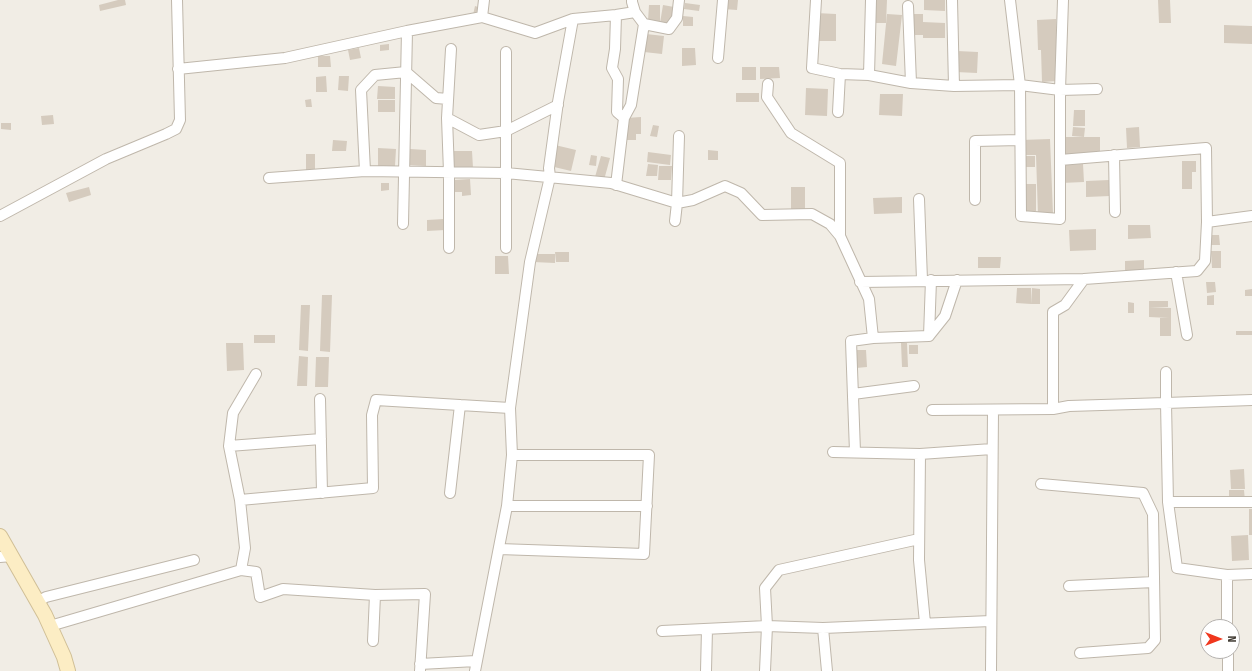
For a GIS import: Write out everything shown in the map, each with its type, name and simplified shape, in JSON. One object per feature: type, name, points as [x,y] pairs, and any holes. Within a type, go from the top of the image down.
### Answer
[{"type":"main road","points":[[0,536],[6,557],[37,602],[50,626],[64,657],[68,671]]},
{"type":"street","points":[[0,216],[106,159],[176,129],[180,120],[177,0]]},
{"type":"street","points":[[482,17],[484,0]]},
{"type":"street","points":[[632,0],[635,12],[644,24],[669,29],[677,18],[679,0]]},
{"type":"street","points":[[718,58],[723,0]]},
{"type":"street","points":[[816,0],[812,68],[840,74],[868,75],[911,83],[954,86],[1020,85],[1060,90],[1097,89]]},
{"type":"street","points":[[868,75],[871,0]]},
{"type":"street","points":[[952,0],[954,86]]},
{"type":"street","points":[[1010,0],[1020,85],[1021,216],[1060,219],[1060,90],[1063,0]]},
{"type":"street","points":[[908,6],[911,83]]},
{"type":"street","points":[[178,69],[285,58],[407,31],[482,17],[536,33],[573,19],[616,16],[635,12]]},
{"type":"street","points":[[616,16],[615,49],[612,68],[618,79],[617,112],[624,118]]},
{"type":"street","points":[[475,671],[507,506],[512,455],[510,408],[530,262],[550,177],[549,168],[558,105],[573,19]]},
{"type":"street","points":[[616,185],[624,118],[631,105],[644,24]]},
{"type":"street","points":[[402,224],[407,31]]},
{"type":"street","points":[[449,248],[447,118],[451,49]]},
{"type":"street","points":[[506,52],[506,248]]},
{"type":"street","points":[[365,171],[361,90],[375,75],[406,72],[436,98],[448,99]]},
{"type":"street","points":[[838,112],[840,74]]},
{"type":"street","points":[[768,84],[767,97],[791,133],[840,163],[840,236]]},
{"type":"street","points":[[447,118],[479,135],[506,131],[558,105]]},
{"type":"street","points":[[675,221],[679,136]]},
{"type":"street","points":[[975,200],[975,141],[1020,140]]},
{"type":"street","points":[[860,282],[1084,279],[1197,270],[1205,261],[1207,222],[1206,148],[1060,160]]},
{"type":"street","points":[[1114,155],[1115,212]]},
{"type":"street","points":[[269,178],[365,171],[403,170],[506,173],[616,185],[677,203],[694,200],[725,186],[741,193],[762,215],[812,214],[830,224],[840,236],[869,299],[873,338]]},
{"type":"street","points":[[919,200],[927,280],[929,336]]},
{"type":"street","points":[[1207,222],[1252,216]]},
{"type":"street","points":[[1176,272],[1187,335]]},
{"type":"street","points":[[1052,408],[1053,312],[1065,305],[1084,279]]},
{"type":"street","points":[[855,452],[851,341],[873,338],[929,336],[945,316],[957,280]]},
{"type":"street","points":[[1166,372],[1168,502],[1177,568],[1227,575],[1252,574]]},
{"type":"street","points":[[241,570],[245,548],[240,500],[229,446],[233,413],[256,374]]},
{"type":"street","points":[[853,394],[914,386]]},
{"type":"street","points":[[320,399],[322,493]]},
{"type":"street","points":[[240,500],[373,488],[372,415],[376,400],[510,408]]},
{"type":"street","points":[[932,410],[993,410],[1252,400]]},
{"type":"street","points":[[450,493],[460,405]]},
{"type":"street","points":[[991,671],[993,410]]},
{"type":"street","points":[[229,446],[321,439]]},
{"type":"street","points":[[833,452],[920,454],[992,449]]},
{"type":"street","points":[[920,454],[919,560],[925,623]]},
{"type":"street","points":[[498,549],[644,554],[649,456],[512,455]]},
{"type":"street","points":[[1041,484],[1143,493],[1153,514],[1155,640],[1148,648],[1080,653]]},
{"type":"street","points":[[1168,502],[1252,502]]},
{"type":"street","points":[[507,506],[647,506]]},
{"type":"street","points":[[1153,514],[1169,514]]},
{"type":"street","points":[[765,671],[767,626],[765,588],[779,570],[919,539]]},
{"type":"street","points":[[37,602],[46,597],[194,560]]},
{"type":"street","points":[[50,626],[241,570],[256,572],[260,597],[283,590],[375,595],[425,594],[420,667],[476,660]]},
{"type":"street","points":[[1227,575],[1227,619]]},
{"type":"street","points":[[1069,586],[1154,582]]},
{"type":"street","points":[[373,641],[375,595]]},
{"type":"street","points":[[662,631],[767,626],[823,628],[991,621]]},
{"type":"street","points":[[823,628],[827,671]]},
{"type":"street","points":[[706,671],[707,629]]},
{"type":"street","points":[[1228,659],[1228,671]]},
{"type":"building","points":[[118,0],[125,0],[126,5],[100,11],[99,5]]},
{"type":"building","points":[[724,0],[738,0],[737,10],[723,9]]},
{"type":"building","points":[[873,0],[887,0],[886,23],[873,23]]},
{"type":"building","points":[[924,0],[945,0],[945,11],[924,10]]},
{"type":"building","points":[[1158,0],[1170,0],[1171,23],[1159,23]]},
{"type":"building","points":[[685,3],[700,5],[699,11],[684,9]]},
{"type":"building","points":[[649,5],[660,5],[660,21],[648,21]]},
{"type":"building","points":[[663,5],[674,7],[671,25],[660,23]]},
{"type":"building","points":[[475,6],[478,7],[476,15],[473,15]]},
{"type":"building","points":[[816,13],[836,14],[836,41],[815,41]]},
{"type":"building","points":[[887,14],[902,15],[896,66],[882,64]]},
{"type":"building","points":[[910,14],[923,14],[923,22],[945,23],[945,38],[923,38],[923,35],[910,35]]},
{"type":"building","points":[[683,16],[693,17],[693,26],[683,26]]},
{"type":"building","points":[[1056,19],[1057,81],[1042,82],[1041,50],[1038,50],[1037,20]]},
{"type":"building","points":[[1224,25],[1252,26],[1252,44],[1224,43]]},
{"type":"building","points":[[646,34],[664,36],[662,54],[644,52]]},
{"type":"building","points":[[389,44],[389,50],[380,51],[380,45]]},
{"type":"building","points":[[359,48],[361,58],[350,60],[348,50]]},
{"type":"building","points":[[682,48],[695,48],[696,65],[682,66]]},
{"type":"building","points":[[957,51],[978,52],[977,73],[956,72]]},
{"type":"building","points":[[318,56],[330,56],[331,67],[318,67]]},
{"type":"building","points":[[742,67],[756,67],[756,80],[742,80]]},
{"type":"building","points":[[760,67],[779,67],[780,78],[760,79]]},
{"type":"building","points":[[326,76],[327,92],[316,92],[316,77]]},
{"type":"building","points":[[339,76],[349,76],[348,91],[338,90]]},
{"type":"building","points":[[378,86],[395,87],[395,99],[377,99]]},
{"type":"building","points":[[806,88],[828,89],[827,116],[805,115]]},
{"type":"building","points":[[736,93],[759,93],[759,102],[736,102]]},
{"type":"building","points":[[880,94],[903,94],[902,116],[879,115]]},
{"type":"building","points":[[311,99],[312,107],[306,107],[305,100]]},
{"type":"building","points":[[378,100],[395,100],[395,112],[378,112]]},
{"type":"building","points":[[1074,110],[1085,110],[1085,126],[1073,126]]},
{"type":"building","points":[[53,115],[54,124],[42,125],[41,116]]},
{"type":"building","points":[[641,117],[641,134],[636,134],[636,140],[626,140],[626,118]]},
{"type":"building","points":[[1,123],[11,123],[11,130],[1,129]]},
{"type":"building","points":[[653,125],[659,126],[657,137],[650,136]]},
{"type":"building","points":[[1073,127],[1085,128],[1084,137],[1072,136]]},
{"type":"building","points":[[1139,127],[1140,147],[1127,148],[1126,128]]},
{"type":"building","points":[[1060,137],[1100,137],[1100,154],[1060,155]]},
{"type":"building","points":[[1050,139],[1053,214],[1038,215],[1036,155],[1021,155],[1021,140]]},
{"type":"building","points":[[333,140],[347,141],[346,151],[332,151]]},
{"type":"building","points":[[555,145],[576,150],[571,171],[550,166]]},
{"type":"building","points":[[378,148],[396,149],[395,166],[378,166]]},
{"type":"building","points":[[410,149],[426,150],[426,166],[409,165]]},
{"type":"building","points":[[708,150],[718,151],[718,160],[708,160]]},
{"type":"building","points":[[453,151],[472,151],[473,168],[454,168]]},
{"type":"building","points":[[648,152],[671,155],[670,165],[647,162]]},
{"type":"building","points":[[306,154],[315,154],[315,170],[306,171]]},
{"type":"building","points":[[591,155],[597,156],[596,166],[589,165]]},
{"type":"building","points":[[601,156],[610,158],[604,180],[595,177]]},
{"type":"building","points":[[1023,156],[1035,156],[1035,167],[1024,167]]},
{"type":"building","points":[[1182,161],[1196,161],[1196,172],[1192,172],[1192,189],[1182,189]]},
{"type":"building","points":[[648,164],[658,165],[657,176],[646,176]]},
{"type":"building","points":[[1083,164],[1084,182],[1061,183],[1060,165]]},
{"type":"building","points":[[659,166],[672,166],[671,180],[658,180]]},
{"type":"building","points":[[470,179],[471,195],[462,196],[462,192],[455,192],[454,180]]},
{"type":"building","points":[[1109,180],[1110,196],[1086,197],[1086,181]]},
{"type":"building","points":[[381,183],[389,183],[389,190],[381,191]]},
{"type":"building","points":[[1022,184],[1036,184],[1036,211],[1021,211]]},
{"type":"building","points":[[89,187],[91,195],[69,202],[66,193]]},
{"type":"building","points":[[791,187],[805,187],[805,211],[791,211]]},
{"type":"building","points":[[902,197],[902,213],[874,214],[873,198]]},
{"type":"building","points":[[444,219],[445,230],[427,231],[427,220]]},
{"type":"building","points":[[1128,225],[1150,225],[1151,238],[1128,239]]},
{"type":"building","points":[[1096,229],[1096,250],[1070,251],[1069,230]]},
{"type":"building","points":[[1210,235],[1219,235],[1220,245],[1210,245]]},
{"type":"building","points":[[1211,251],[1221,251],[1221,268],[1212,268]]},
{"type":"building","points":[[555,252],[569,252],[569,262],[556,262]]},
{"type":"building","points":[[533,254],[555,254],[555,263],[533,262]]},
{"type":"building","points":[[495,256],[508,256],[509,274],[495,274]]},
{"type":"building","points":[[978,257],[1001,257],[1000,268],[978,268]]},
{"type":"building","points":[[1144,260],[1144,270],[1125,271],[1125,261]]},
{"type":"building","points":[[1206,282],[1215,282],[1216,292],[1207,293]]},
{"type":"building","points":[[1017,288],[1031,288],[1031,304],[1016,303]]},
{"type":"building","points":[[1032,288],[1040,289],[1040,304],[1031,304]]},
{"type":"building","points":[[1252,289],[1252,296],[1245,296],[1245,290]]},
{"type":"building","points":[[322,295],[332,295],[330,352],[320,351]]},
{"type":"building","points":[[1214,295],[1214,305],[1207,305],[1207,296]]},
{"type":"building","points":[[1149,301],[1168,301],[1168,307],[1149,307]]},
{"type":"building","points":[[1128,302],[1134,303],[1134,313],[1128,313]]},
{"type":"building","points":[[301,305],[310,305],[308,351],[299,350]]},
{"type":"building","points":[[1149,307],[1171,308],[1171,336],[1160,336],[1160,318],[1169,318],[1149,317]]},
{"type":"building","points":[[1236,331],[1252,331],[1252,335],[1236,335]]},
{"type":"building","points":[[254,335],[275,335],[275,343],[254,343]]},
{"type":"building","points":[[226,343],[243,343],[244,370],[227,371]]},
{"type":"building","points":[[901,343],[907,343],[908,367],[902,367]]},
{"type":"building","points":[[909,345],[918,345],[918,354],[909,354]]},
{"type":"building","points":[[856,350],[866,350],[867,367],[856,368]]},
{"type":"building","points":[[299,356],[308,357],[307,386],[297,386]]},
{"type":"building","points":[[316,357],[329,357],[328,387],[315,387]]},
{"type":"building","points":[[1244,469],[1245,489],[1231,489],[1230,470]]},
{"type":"building","points":[[1229,490],[1244,490],[1245,501],[1229,501]]},
{"type":"building","points":[[1249,509],[1252,509],[1252,535],[1249,535]]},
{"type":"building","points":[[1248,535],[1249,560],[1232,561],[1231,536]]}]
